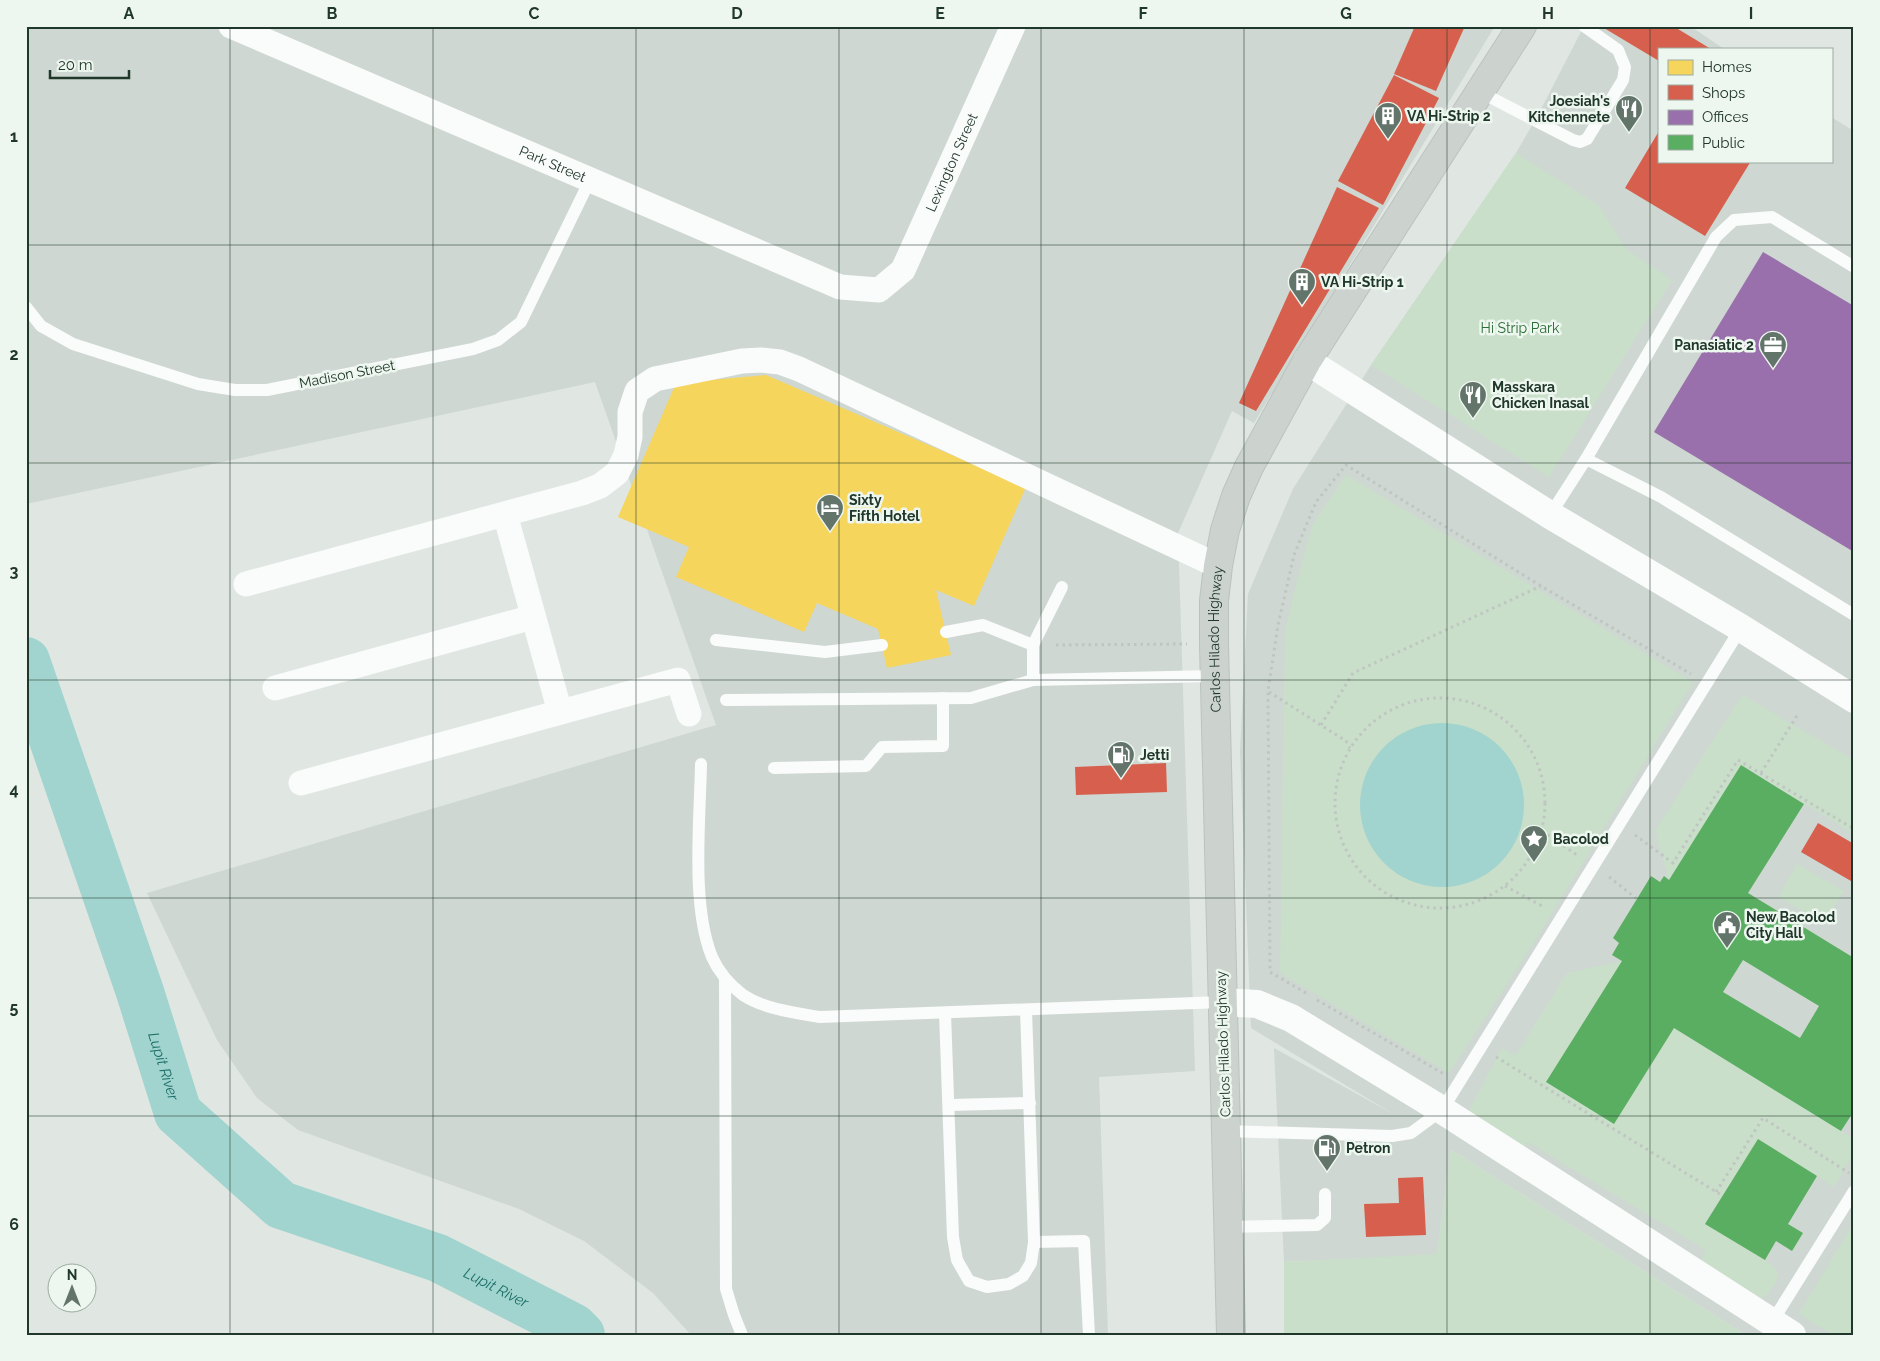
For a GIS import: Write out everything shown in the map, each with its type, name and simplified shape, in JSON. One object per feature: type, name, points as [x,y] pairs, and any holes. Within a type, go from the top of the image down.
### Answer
[{"type":"main road","name":"Carlos Hilado Highway","points":[[1231,1335],[1214,676],[1214,601],[1225,530],[1236,496],[1268,431],[1307,361],[1522,26]]},
{"type":"street","name":"Park Street","points":[[231,26],[840,287],[879,290]]},
{"type":"street","name":"Lexington Street","points":[[879,290],[903,270],[1013,26]]},
{"type":"street","points":[[246,584],[582,493],[600,486],[617,473],[626,455],[630,437],[630,412],[637,391],[655,379],[742,361],[760,360],[780,362],[799,369],[1218,566]]},
{"type":"street","points":[[1307,361],[1550,514],[1741,628],[1854,699]]},
{"type":"street","points":[[505,514],[560,712]]},
{"type":"street","points":[[275,688],[533,617]]},
{"type":"street","points":[[301,783],[678,680],[689,714]]},
{"type":"street","points":[[1222,1002],[1257,1004],[1291,1018],[1442,1110],[1782,1328]]},
{"type":"lane","points":[[1480,92],[1573,140],[1580,142],[1587,139],[1623,80],[1625,66],[1618,50],[1584,26]]},
{"type":"lane","name":"Madison Street","points":[[26,307],[41,326],[74,344],[198,384],[234,390],[267,390],[473,349],[498,340],[521,322],[590,180]]},
{"type":"lane","points":[[1550,514],[1586,460],[1716,237],[1734,220],[1772,217],[1854,267]]},
{"type":"lane","points":[[1586,460],[1661,498],[1854,616]]},
{"type":"lane","points":[[1033,680],[1033,645],[1062,587]]},
{"type":"lane","points":[[946,632],[982,624],[1033,645]]},
{"type":"lane","points":[[1226,1131],[1392,1136],[1410,1133],[1442,1110],[1741,628]]},
{"type":"lane","points":[[716,640],[825,652],[882,645]]},
{"type":"lane","points":[[726,700],[971,698],[1033,680],[1214,676]]},
{"type":"lane","points":[[774,768],[866,766],[882,747],[943,746],[943,698]]},
{"type":"lane","points":[[700,764],[700,905],[705,932],[712,957],[725,980],[745,996],[778,1010],[820,1017],[1222,1002]]},
{"type":"lane","points":[[725,980],[726,1289],[742,1335]]},
{"type":"lane","points":[[945,1013],[953,1237],[957,1260],[969,1281],[987,1287],[1009,1284],[1023,1276],[1031,1263],[1034,1242],[1026,1010]]},
{"type":"lane","points":[[949,1105],[1030,1103]]},
{"type":"lane","points":[[1324,1149],[1325,1134]]},
{"type":"lane","points":[[1782,1328],[1854,1191]]},
{"type":"lane","points":[[1228,1228],[1317,1225],[1325,1218],[1325,1194]]},
{"type":"lane","points":[[1034,1242],[1084,1241],[1089,1335]]},
{"type":"path","points":[[1459,1082],[1270,972],[1268,691],[1278,625],[1294,555],[1316,502],[1346,465],[1541,586],[1691,674]]},
{"type":"path","points":[[1321,725],[1353,673],[1541,586]]},
{"type":"path","points":[[1033,645],[1214,644]]},
{"type":"path","points":[[1268,691],[1346,741],[1350,748]]},
{"type":"path","points":[[1434,699],[1467,702],[1498,715],[1522,738],[1539,766],[1546,799],[1542,832],[1528,862],[1505,886],[1477,902],[1445,908],[1412,905],[1382,891],[1358,870],[1342,842],[1334,810],[1338,777],[1350,748],[1372,723],[1402,706],[1434,699]]},
{"type":"path","points":[[1761,773],[1798,714]]},
{"type":"path","points":[[1632,834],[1673,863],[1738,760],[1854,829]]},
{"type":"path","points":[[1505,886],[1562,916]]},
{"type":"path","points":[[1481,1047],[1723,1196]]},
{"type":"path","points":[[1716,1192],[1763,1118],[1854,1176]]},
{"type":"shaded area","points":[[26,26],[1495,26],[1254,423],[1232,411],[1178,533],[1195,1071],[1099,1077],[1108,1335],[691,1335],[653,1293],[584,1241],[519,1209],[298,1130],[257,1098],[217,1040],[147,893],[716,725],[595,382],[26,504]]},
{"type":"shaded area","points":[[1584,26],[1690,26],[1723,48],[1658,48],[1658,162],[1832,162],[1832,118],[1854,131],[1854,1335],[1746,1335],[1451,1150],[1437,1255],[1284,1262],[1274,1048],[1395,1115],[1251,1028],[1240,751],[1248,594],[1293,489],[1371,365],[1516,153]]},
{"type":"green space","name":"Hi Strip Park","points":[[1516,153],[1599,206],[1627,250],[1672,280],[1549,477],[1371,365]]},
{"type":"green space","points":[[1346,475],[1693,682],[1538,936],[1449,1073],[1280,973],[1285,632],[1313,524]]},
{"type":"green space","points":[[1742,695],[1854,760],[1854,834],[1741,765],[1669,880],[1655,831]]},
{"type":"green space","points":[[1797,864],[1844,891],[1824,924],[1778,897]]},
{"type":"green space","points":[[1622,961],[1546,1082],[1614,1123],[1674,1028],[1854,1139],[1854,1152],[1834,1187],[1758,1139],[1705,1223],[1765,1260],[1778,1271],[1773,1287],[1761,1299],[1699,1263],[1706,1250],[1528,1142],[1520,1154],[1465,1118],[1502,1048],[1516,1055],[1567,973]]},
{"type":"green space","points":[[1451,1150],[1746,1335],[1284,1335],[1284,1262],[1437,1254]]},
{"type":"green space","points":[[1854,1222],[1854,1335],[1833,1335],[1799,1314]]},
{"type":"water","points":[[1442,723],[1473,729],[1500,747],[1518,774],[1524,805],[1518,836],[1500,863],[1473,881],[1442,887],[1411,881],[1384,863],[1366,836],[1360,805],[1366,774],[1384,747],[1411,729]]},
{"type":"building: Homes","name":"Sixty Fifth Hotel","points":[[766,375],[1026,487],[974,606],[936,590],[951,655],[887,668],[878,629],[817,603],[804,632],[676,577],[689,547],[618,517],[676,383]]},
{"type":"building: Shops","points":[[1415,26],[1465,26],[1436,91],[1394,74]]},
{"type":"building: Shops","points":[[1605,26],[1673,26],[1709,48],[1658,48],[1658,60],[1604,28]]},
{"type":"building: Shops","name":"VA Hi-Strip 2","points":[[1394,75],[1439,98],[1383,205],[1338,181]]},
{"type":"building: Shops","points":[[1658,133],[1658,162],[1750,162],[1705,236],[1625,188]]},
{"type":"building: Shops","name":"VA Hi-Strip 1","points":[[1337,187],[1379,208],[1256,411],[1239,403]]},
{"type":"building: Shops","name":"Jetti","points":[[1166,763],[1167,792],[1076,795],[1075,767]]},
{"type":"building: Shops","points":[[1818,823],[1854,844],[1854,876],[1851,881],[1801,852]]},
{"type":"building: Shops","points":[[1423,1177],[1426,1235],[1366,1237],[1364,1204],[1399,1203],[1398,1178]]},
{"type":"building: Offices","name":"Panasiatic 2","points":[[1763,252],[1854,306],[1854,552],[1654,432]]},
{"type":"building: Public","name":"New Bacolod City Hall","points":[[1741,765],[1804,804],[1748,893],[1854,958],[1854,1111],[1841,1131],[1674,1028],[1614,1124],[1546,1082],[1622,961],[1612,955],[1619,943],[1613,938],[1651,876],[1660,882],[1664,876],[1669,880]],"holes":[[[1743,960],[1819,1006],[1800,1038],[1723,992]]]},
{"type":"building: Public","points":[[1758,1139],[1817,1176],[1788,1224],[1803,1233],[1792,1251],[1776,1241],[1765,1260],[1705,1224]]},
{"type":"waterway","name":"Lupit River","points":[[26,661],[140,992],[178,1113],[281,1205],[438,1258],[573,1327],[581,1335]]},
{"type":"place","name":"Joesiah's Kitchennete","points":[[1629,133]]},
{"type":"place","name":"VA Hi-Strip 2","points":[[1388,140]]},
{"type":"place","name":"VA Hi-Strip 1","points":[[1302,306]]},
{"type":"place","name":"Panasiatic 2","points":[[1773,369]]},
{"type":"place","name":"Masskara Chicken Inasal","points":[[1473,419]]},
{"type":"place","name":"Sixty Fifth Hotel","points":[[830,532]]},
{"type":"place","name":"Jetti","points":[[1121,779]]},
{"type":"place","name":"Bacolod","points":[[1534,863]]},
{"type":"place","name":"New Bacolod City Hall","points":[[1727,949]]},
{"type":"place","name":"Petron","points":[[1327,1172]]}]
